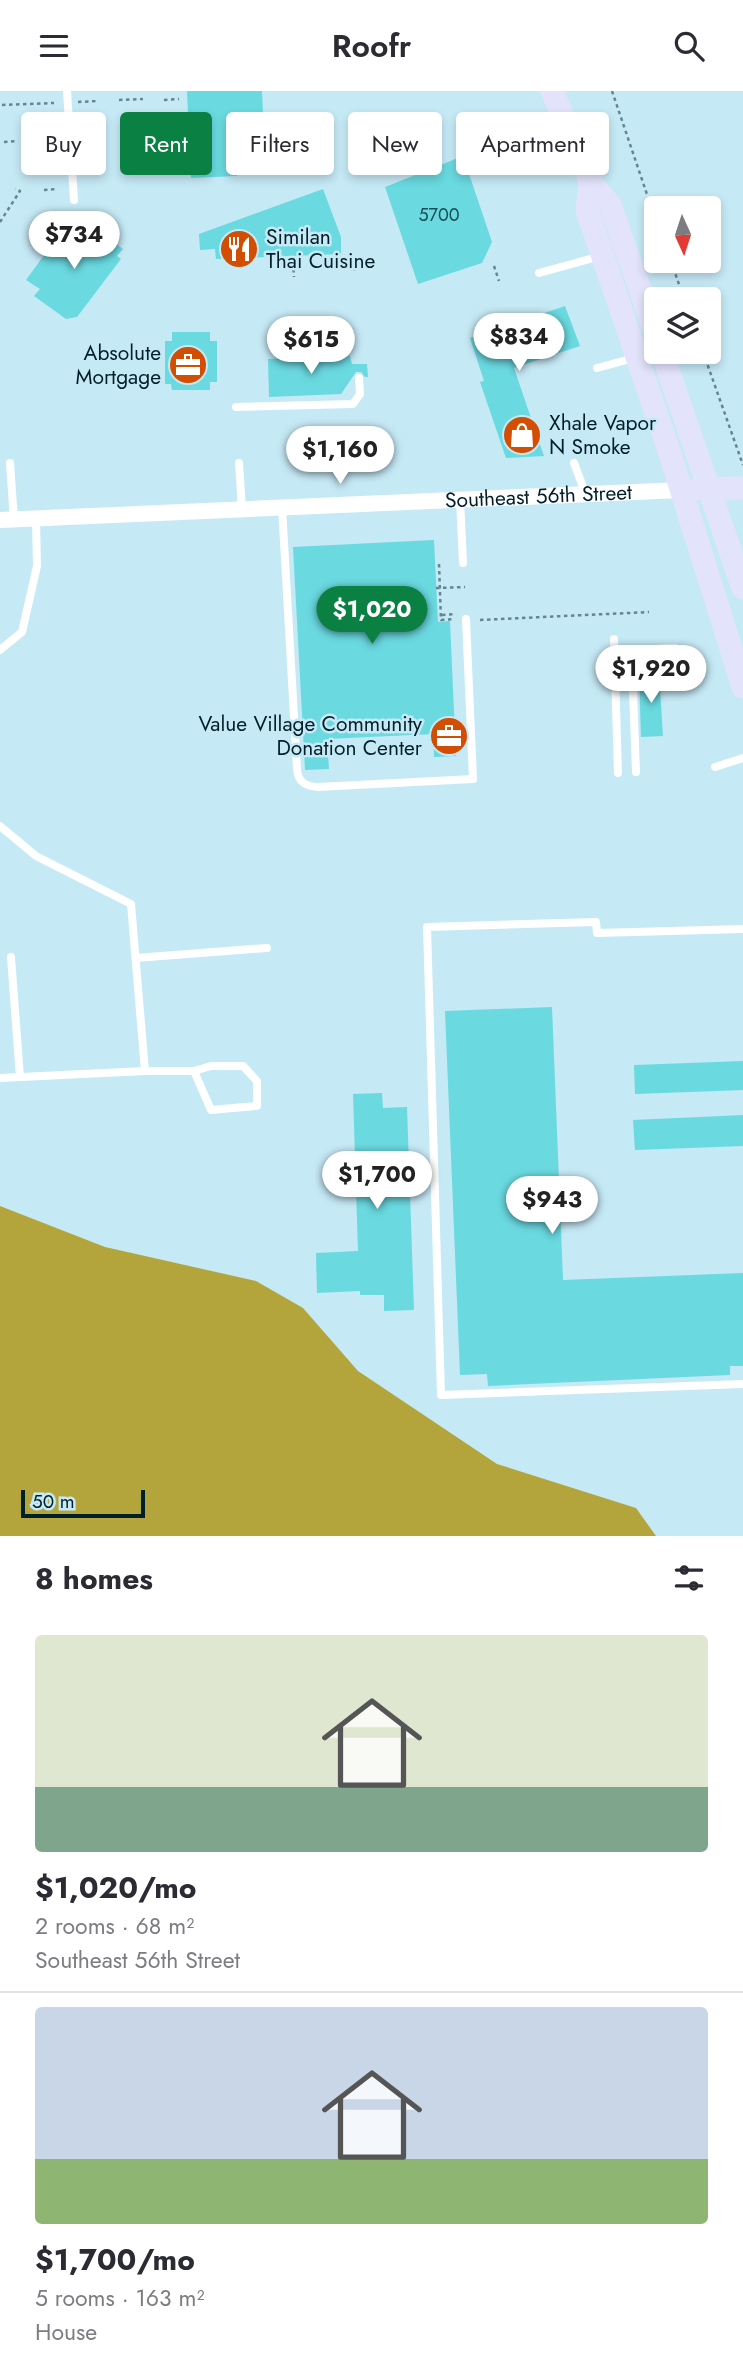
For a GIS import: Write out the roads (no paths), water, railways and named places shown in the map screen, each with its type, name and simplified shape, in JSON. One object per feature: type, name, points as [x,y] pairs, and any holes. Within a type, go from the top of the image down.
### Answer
[{"type":"main road","points":[[552,91],[590,181],[610,205],[644,301]]},
{"type":"main road","points":[[590,181],[586,210],[681,490],[743,687]]},
{"type":"main road","points":[[666,364],[743,588]]},
{"type":"main road","name":"Southeast 56th Street","points":[[681,490],[743,488]]},
{"type":"street","name":"Southeast 56th Street","points":[[7,520],[681,490]]},
{"type":"lane","points":[[67,91],[74,200]]},
{"type":"lane","points":[[539,273],[602,255]]},
{"type":"lane","points":[[597,368],[637,357]]},
{"type":"lane","points":[[236,407],[353,404],[360,394],[359,378]]},
{"type":"lane","points":[[7,520],[10,463]]},
{"type":"lane","points":[[239,463],[243,509]]},
{"type":"lane","points":[[574,464],[586,495]]},
{"type":"lane","points":[[460,500],[463,563]]},
{"type":"lane","points":[[282,507],[297,774],[306,785],[318,787],[474,779],[466,619]]},
{"type":"lane","points":[[1,647],[22,632],[37,566],[36,519]]},
{"type":"lane","points":[[614,639],[618,773]]},
{"type":"lane","points":[[636,772],[632,663],[642,652],[675,648]]},
{"type":"lane","points":[[715,767],[743,758]]},
{"type":"lane","points":[[0,826],[36,856],[131,904],[145,1071]]},
{"type":"lane","points":[[743,929],[597,933],[596,922],[427,927],[441,1395],[743,1384]]},
{"type":"lane","points":[[136,958],[267,948]]},
{"type":"lane","points":[[11,957],[20,1077]]},
{"type":"lane","points":[[0,1078],[145,1071],[194,1072],[211,1066],[243,1066],[257,1081],[257,1106],[211,1110],[194,1072]]},
{"type":"place","name":"Similan Thai Cuisine","points":[[239,249]]},
{"type":"place","name":"Absolute Mortgage","points":[[188,365]]},
{"type":"place","name":"Xhale Vapor N Smoke","points":[[522,435]]},
{"type":"place","name":"Value Village Community Donation Center","points":[[449,736]]}]
